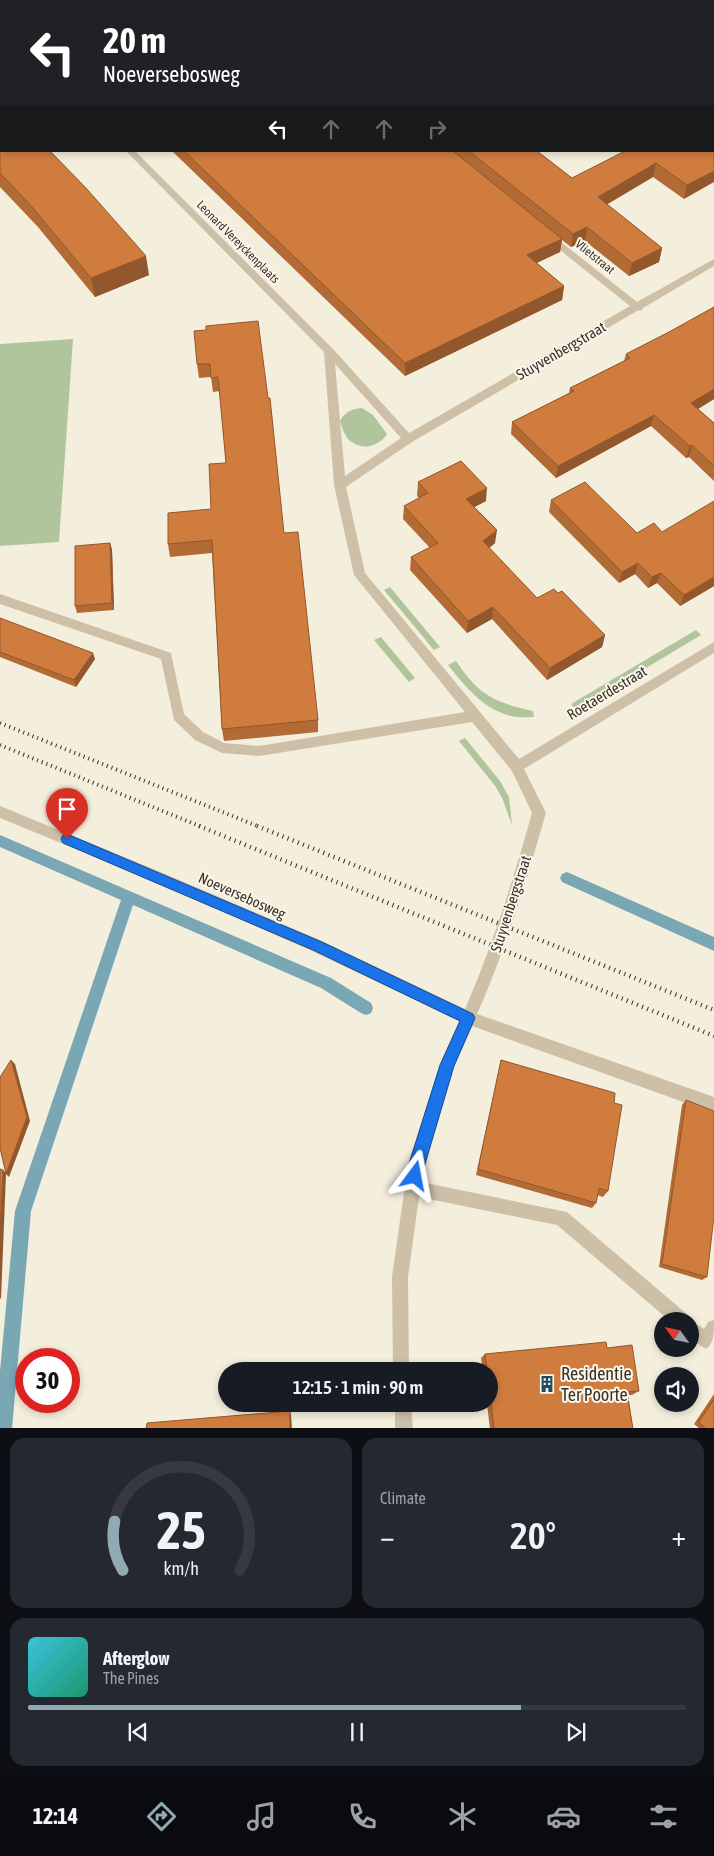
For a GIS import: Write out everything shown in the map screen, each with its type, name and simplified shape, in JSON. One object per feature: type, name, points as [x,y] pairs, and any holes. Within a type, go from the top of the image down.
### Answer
[{"type":"street","name":"Leonard Vereyckenplaats","points":[[131,152],[329,351]]},
{"type":"street","name":"Vlietstraat","points":[[540,230],[638,308]]},
{"type":"street","name":"Stuyvenbergstraat","points":[[340,485],[408,439],[638,308],[714,262]]},
{"type":"street","points":[[329,351],[408,439]]},
{"type":"street","name":"Stuyvenbergstraat","points":[[329,351],[340,485],[360,576],[517,767],[539,813],[513,904],[487,975],[447,1065],[416,1164],[400,1277],[401,1362]]},
{"type":"street","points":[[0,599],[167,656],[178,716],[199,736],[222,748],[259,751],[475,716]]},
{"type":"street","name":"Roetaerdestraat","points":[[517,767],[714,647]]},
{"type":"street","name":"Noeversebosweg","points":[[0,812],[309,942],[468,1018],[714,1105]]},
{"type":"street","points":[[413,1188],[561,1218],[671,1312]]},
{"type":"street","points":[[699,1335],[706,1341],[714,1328]]},
{"type":"street","points":[[403,1412],[404,1428]]},
{"type":"green space","points":[[73,339],[59,542],[0,546],[0,344]]},
{"type":"green space","points":[[362,408],[373,415],[387,434],[375,445],[359,446],[349,440],[344,433],[340,421],[344,415],[355,409]]},
{"type":"green space","points":[[390,587],[440,647],[434,650],[384,590]]},
{"type":"green space","points":[[696,630],[701,635],[576,710],[571,704]]},
{"type":"green space","points":[[381,637],[415,678],[409,682],[374,640]]},
{"type":"green space","points":[[456,661],[472,682],[488,695],[507,704],[533,711],[534,717],[511,716],[501,713],[483,702],[468,689],[448,665]]},
{"type":"green space","points":[[465,738],[500,781],[509,797],[512,825],[496,787],[459,741]]},
{"type":"building","points":[[0,152],[51,152],[86,188],[146,256],[91,278],[33,208],[0,173]]},
{"type":"building","points":[[185,152],[454,152],[562,239],[527,255],[564,286],[405,363]]},
{"type":"building","points":[[470,152],[538,152],[572,178],[623,152],[714,152],[714,171],[687,185],[656,163],[598,197],[662,248],[632,263],[587,227],[573,234]]},
{"type":"building","points":[[714,307],[714,389],[691,403],[714,423],[714,466],[692,445],[690,446],[654,415],[558,466],[512,422],[574,391],[570,388],[630,358],[626,354]]},
{"type":"building","points":[[258,321],[268,398],[270,398],[284,533],[298,532],[318,720],[222,729],[212,540],[168,544],[168,513],[211,509],[209,464],[226,463],[218,377],[211,378],[210,364],[197,364],[194,331],[206,330],[206,326]]},
{"type":"building","points":[[461,461],[487,488],[466,499],[497,530],[483,541],[537,598],[554,589],[558,593],[562,591],[605,635],[550,668],[493,607],[468,621],[411,557],[438,543],[404,506],[428,493],[418,482]]},
{"type":"building","points":[[585,482],[637,533],[654,523],[662,532],[714,501],[714,577],[684,595],[661,573],[652,577],[638,563],[622,572],[551,500]]},
{"type":"building","points":[[110,543],[112,603],[75,606],[75,546]]},
{"type":"building","points":[[0,618],[93,653],[74,680],[0,652]]},
{"type":"building","points":[[11,1060],[27,1117],[6,1174],[0,1148],[0,1077]]},
{"type":"building","points":[[501,1060],[615,1093],[614,1103],[622,1105],[608,1191],[599,1188],[596,1203],[478,1169]]},
{"type":"building","points":[[686,1100],[714,1111],[714,1216],[707,1277],[662,1264]]},
{"type":"building","points":[[0,1169],[3,1170],[0,1235]]},
{"type":"building","name":"Residentie Ter Poorte","points":[[606,1342],[607,1348],[632,1345],[639,1391],[627,1392],[633,1428],[494,1428],[492,1412],[498,1412],[498,1362],[486,1362],[485,1354]]},
{"type":"building","points":[[714,1399],[714,1426],[713,1428],[705,1428],[699,1422]]},
{"type":"building","points":[[290,1412],[290,1428],[146,1428],[147,1423]]},
{"type":"waterway","points":[[0,841],[129,897]]},
{"type":"waterway","points":[[567,878],[714,944]]},
{"type":"waterway","points":[[3,1428],[23,1211],[129,897]]},
{"type":"waterway","points":[[129,897],[326,983],[366,1008]]},
{"type":"railway","points":[[0,723],[260,827]]},
{"type":"railway","points":[[0,745],[202,827]]},
{"type":"railway","points":[[199,826],[714,1036]]},
{"type":"railway","points":[[257,826],[714,1010]]},
{"type":"place","name":"Residentie Ter Poorte","points":[[547,1384]]},
{"type":"route","points":[[67,839],[317,946],[468,1018],[447,1065],[416,1164],[415,1176]]}]
